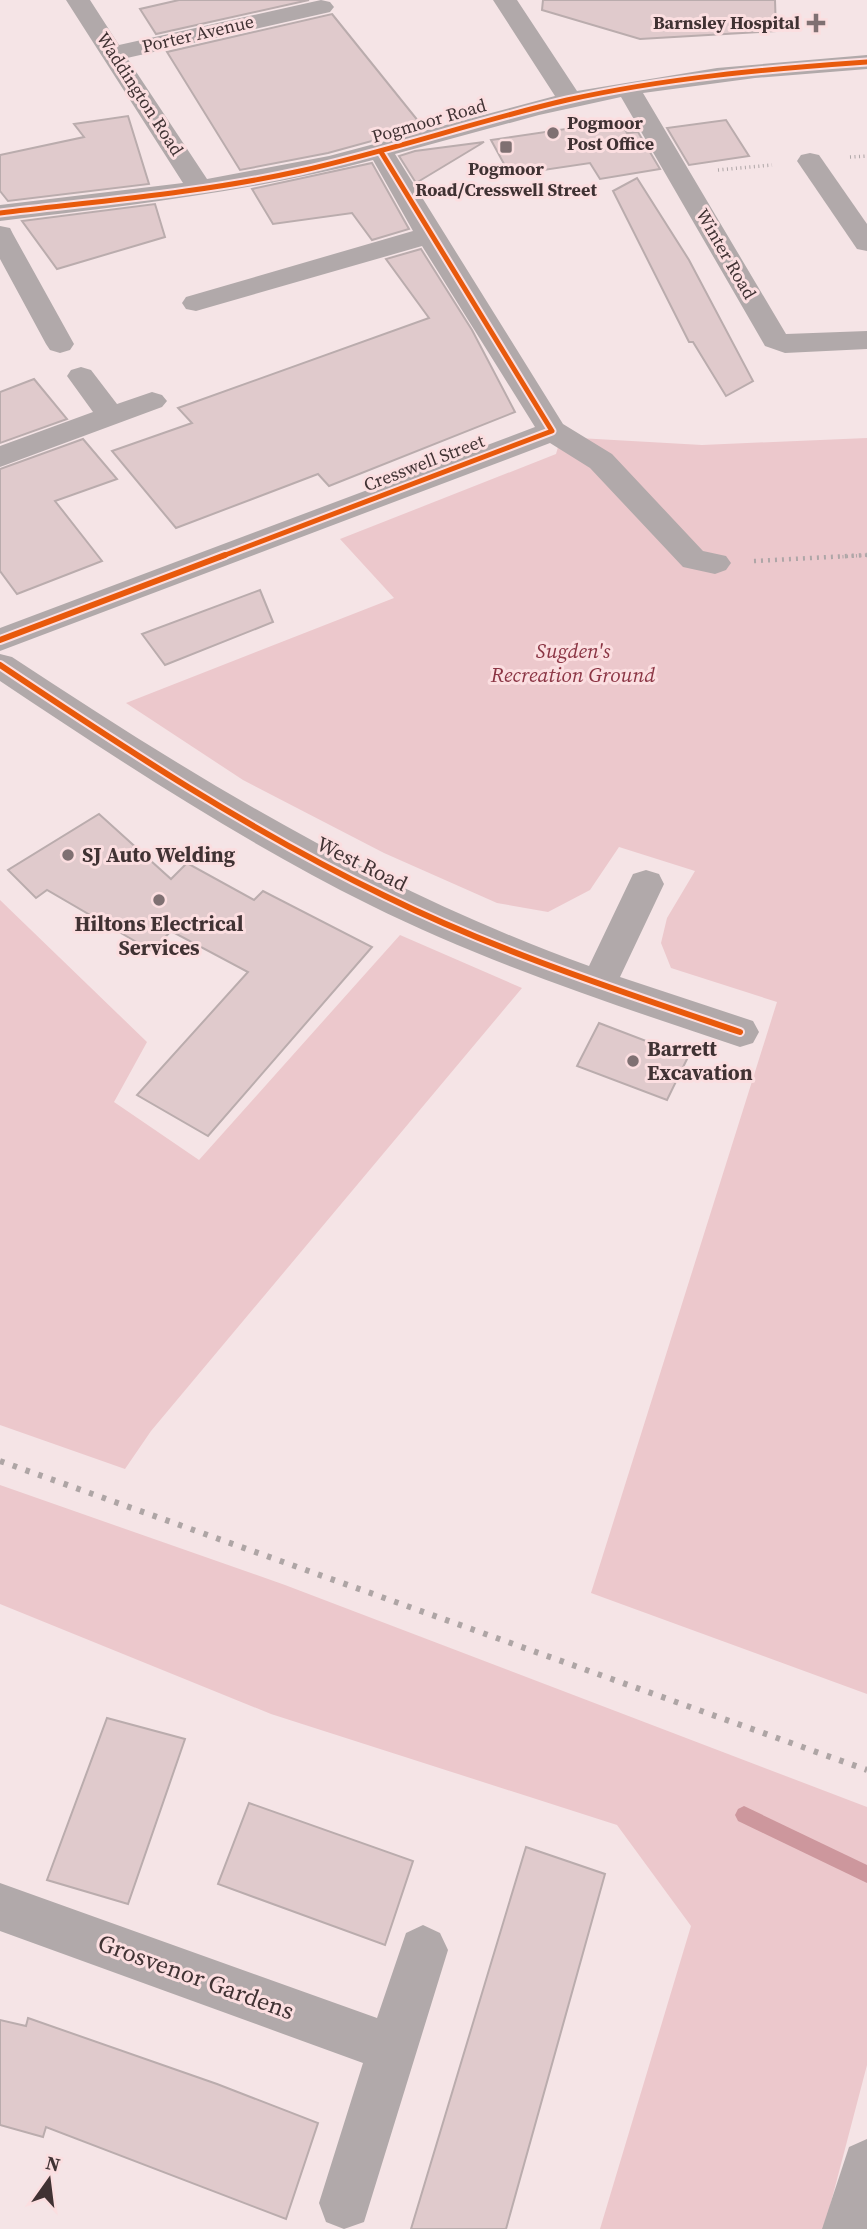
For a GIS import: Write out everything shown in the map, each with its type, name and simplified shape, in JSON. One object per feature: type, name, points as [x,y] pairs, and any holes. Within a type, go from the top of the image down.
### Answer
[{"type":"street","name":"Waddington Road","points":[[78,0],[115,53],[200,189]]},
{"type":"street","points":[[505,0],[570,99]]},
{"type":"street","name":"Porter Avenue","points":[[115,53],[322,7]]},
{"type":"street","name":"Pogmoor Road","points":[[0,213],[200,189],[381,152],[493,118],[628,88],[751,69],[867,62]]},
{"type":"street","name":"Winter Road","points":[[628,88],[775,340],[785,344],[867,340]]},
{"type":"street","points":[[381,152],[429,235],[552,431],[601,461],[694,560],[715,564]]},
{"type":"street","points":[[810,161],[867,243]]},
{"type":"street","points":[[0,234],[60,344]]},
{"type":"street","points":[[196,303],[429,235]]},
{"type":"street","points":[[81,376],[111,416]]},
{"type":"street","points":[[0,457],[152,401]]},
{"type":"street","name":"Cresswell Street","points":[[0,640],[552,431]]},
{"type":"street","name":"West Road","points":[[0,665],[137,757],[276,841],[442,923],[598,984],[740,1032]]},
{"type":"street","points":[[598,984],[646,884]]},
{"type":"street","name":"Grosvenor Gardens","points":[[0,1907],[391,2048]]},
{"type":"street","points":[[345,2203],[423,1950]]},
{"type":"street","points":[[849,2229],[867,2165]]},
{"type":"path","points":[[715,564],[867,555]]},
{"type":"green space","name":"Sugden's Recreation Ground","points":[[561,437],[702,445],[867,438],[867,1694],[591,1593],[777,1002],[671,968],[661,943],[667,918],[695,871],[619,847],[590,890],[548,912],[497,903],[384,853],[243,780],[126,703],[394,598],[340,539],[556,454]]},
{"type":"green space","points":[[0,900],[147,1042],[114,1102],[199,1160],[400,935],[522,988],[151,1431],[125,1469],[0,1425]]},
{"type":"green space","points":[[0,1485],[285,1585],[867,1807],[867,2065],[824,2229],[600,2229],[691,1926],[617,1825],[271,1714],[0,1604]]},
{"type":"building","points":[[179,0],[309,0],[156,34],[140,9]]},
{"type":"building","points":[[543,0],[775,0],[776,31],[640,39],[542,10]]},
{"type":"building","points":[[332,14],[423,127],[328,153],[240,170],[167,52]]},
{"type":"building","points":[[128,116],[149,184],[8,201],[0,191],[0,155],[84,137],[74,124]]},
{"type":"building","points":[[726,120],[749,156],[689,165],[667,128]]},
{"type":"building","points":[[620,121],[627,133],[638,132],[660,169],[600,179],[590,163],[510,175],[491,140]]},
{"type":"building","points":[[484,142],[416,183],[399,156],[415,151]]},
{"type":"building","points":[[372,163],[409,229],[372,240],[352,213],[273,224],[252,189]]},
{"type":"building","points":[[637,178],[689,260],[753,381],[726,396],[693,342],[689,342],[613,191]]},
{"type":"building","points":[[155,204],[165,237],[57,269],[22,221]]},
{"type":"building","points":[[421,249],[472,330],[515,412],[329,486],[318,474],[176,528],[112,451],[192,423],[178,408],[429,318],[386,259]]},
{"type":"building","points":[[34,379],[67,419],[0,443],[0,392]]},
{"type":"building","points":[[83,439],[117,479],[55,501],[102,561],[17,594],[0,571],[0,469]]},
{"type":"building","points":[[260,590],[273,622],[165,665],[142,634]]},
{"type":"building","points":[[99,814],[171,879],[187,863],[254,900],[263,891],[372,947],[208,1136],[137,1095],[248,972],[171,931],[152,951],[47,890],[36,898],[8,870]]},
{"type":"building","name":"Barrett Excavation","points":[[599,1023],[688,1057],[667,1100],[577,1066]]},
{"type":"building","points":[[107,1718],[185,1739],[128,1904],[47,1880]]},
{"type":"building","points":[[249,1803],[413,1861],[385,1945],[218,1884]]},
{"type":"building","points":[[526,1847],[605,1874],[506,2229],[411,2229]]},
{"type":"building","points":[[28,2018],[217,2084],[318,2123],[286,2219],[46,2127],[43,2137],[0,2125],[0,2020],[26,2026]]},
{"type":"waterway","points":[[744,1815],[867,1874]]},
{"type":"railway","points":[[0,1461],[867,1770]]},
{"type":"cycle path","points":[[0,213],[224,185],[298,171],[535,108],[606,92],[755,71],[867,62]]},
{"type":"cycle path","points":[[0,640],[552,431],[429,235],[381,152]]},
{"type":"cycle path","points":[[0,665],[215,804],[384,896],[515,953],[740,1032]]},
{"type":"place","name":"Barnsley Hospital","points":[[816,23]]},
{"type":"place","name":"Pogmoor Post Office","points":[[553,133]]},
{"type":"place","name":"Pogmoor Road/Cresswell Street","points":[[506,147]]},
{"type":"place","name":"SJ Auto Welding","points":[[68,855]]},
{"type":"place","name":"Hiltons Electrical Services","points":[[159,900]]},
{"type":"place","name":"Barrett Excavation","points":[[633,1061]]}]
